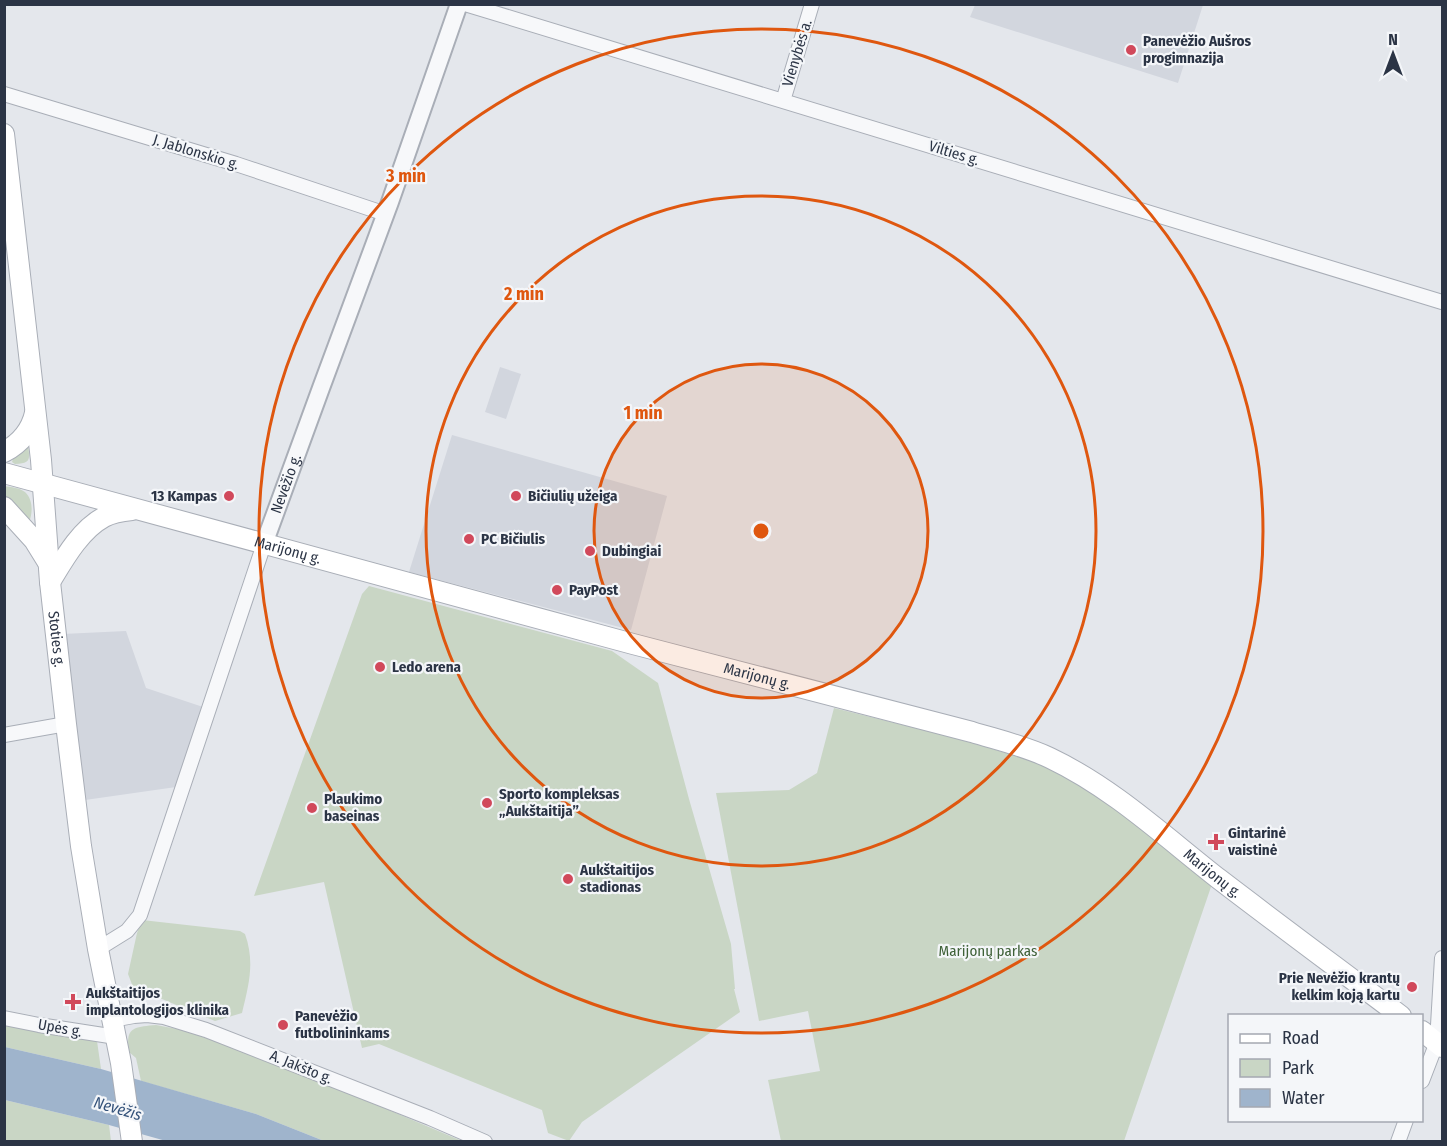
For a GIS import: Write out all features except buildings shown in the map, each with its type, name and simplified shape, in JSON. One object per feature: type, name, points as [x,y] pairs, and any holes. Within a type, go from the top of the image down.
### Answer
[{"type":"main road","name":"Stoties g.","points":[[4,134],[81,846],[98,949],[121,1063],[132,1142]]},
{"type":"main road","points":[[4,452],[12,448],[29,430],[35,410]]},
{"type":"main road","name":"Marijonų g.","points":[[4,473],[769,680],[972,732],[1048,757],[1075,771],[1130,807],[1218,878],[1398,1014]]},
{"type":"main road","points":[[4,507],[34,540],[50,573],[64,560],[89,528],[104,517],[117,512],[138,510]]},
{"type":"street","name":"Nevėžio g.","points":[[98,949],[127,931],[140,915],[264,544],[386,214],[459,4]]},
{"type":"street","name":"Vilties g.","points":[[465,4],[1443,302]]},
{"type":"street","name":"Vienybės a.","points":[[783,101],[812,4]]},
{"type":"street","name":"J. Jablonskio g.","points":[[4,94],[236,164],[386,214]]},
{"type":"street","points":[[4,735],[66,724]]},
{"type":"street","points":[[1423,1078],[1434,1040],[1443,958]]},
{"type":"street","name":"A. Jakšto g.","points":[[114,1028],[134,1016],[164,1017],[206,1030],[485,1142]]},
{"type":"street","name":"Upės g.","points":[[4,1018],[39,1025],[114,1028]]},
{"type":"street","points":[[1398,1142],[1405,1122]]},
{"type":"shaded area","name":"Panevėžio Aušros progimnazija","points":[[975,4],[1203,5],[1178,83],[970,17]]},
{"type":"shaded area","points":[[500,367],[521,374],[506,419],[485,412]]},
{"type":"shaded area","points":[[452,435],[667,496],[631,630],[409,572]]},
{"type":"shaded area","points":[[126,631],[146,688],[209,709],[183,786],[85,800],[63,634]]},
{"type":"green space","points":[[28,445],[27,462],[15,464],[12,462],[14,456]]},
{"type":"green space","points":[[4,486],[21,490],[28,495],[32,506],[29,522],[5,500]]},
{"type":"green space","name":"Sporto kompleksas „Aukštaitija”","points":[[369,586],[612,651],[658,683],[731,944],[734,989],[740,1012],[582,1122],[569,1141],[548,1133],[542,1110],[379,1044],[362,1048],[324,882],[254,896],[362,594]]},
{"type":"green space","name":"Marijonų parkas","points":[[834,708],[960,739],[1042,764],[1074,779],[1110,803],[1212,884],[1124,1141],[781,1141],[768,1080],[820,1071],[808,1011],[759,1021],[716,793],[789,790],[817,773]]},
{"type":"green space","points":[[142,920],[240,931],[245,934],[250,964],[249,983],[242,1013],[215,1021],[133,987],[128,974]]},
{"type":"green space","points":[[5,1022],[97,1041],[101,1069],[5,1047]]},
{"type":"green space","points":[[156,1025],[193,1032],[462,1141],[324,1141],[256,1114],[141,1081],[136,1058],[129,1052],[128,1038],[130,1033],[137,1028]]},
{"type":"green space","points":[[5,1100],[109,1125],[111,1141],[5,1142]]},
{"type":"water","name":"Nevėžis","points":[[5,1047],[101,1069],[256,1114],[324,1141],[166,1141],[5,1100]]},
{"type":"place","name":"Panevėžio Aušros progimnazija","points":[[1131,50]]},
{"type":"place","name":"13 Kampas","points":[[229,496]]},
{"type":"place","name":"Bičiulių užeiga","points":[[516,496]]},
{"type":"place","name":"PC Bičiulis","points":[[469,539]]},
{"type":"place","name":"Dubingiai","points":[[590,551]]},
{"type":"place","name":"PayPost","points":[[557,590]]},
{"type":"place","name":"Ledo arena","points":[[380,667]]},
{"type":"place","name":"Sporto kompleksas „Aukštaitija”","points":[[487,803]]},
{"type":"place","name":"Plaukimo baseinas","points":[[312,808]]},
{"type":"place","name":"Gintarinė vaistinė","points":[[1216,842]]},
{"type":"place","name":"Aukštaitijos stadionas","points":[[568,879]]},
{"type":"place","name":"Prie Nevėžio krantų kelkim koją kartu","points":[[1412,987]]},
{"type":"place","name":"Aukštaitijos implantologijos klinika","points":[[73,1002]]},
{"type":"place","name":"Panevėžio futbolininkams","points":[[283,1025]]}]
